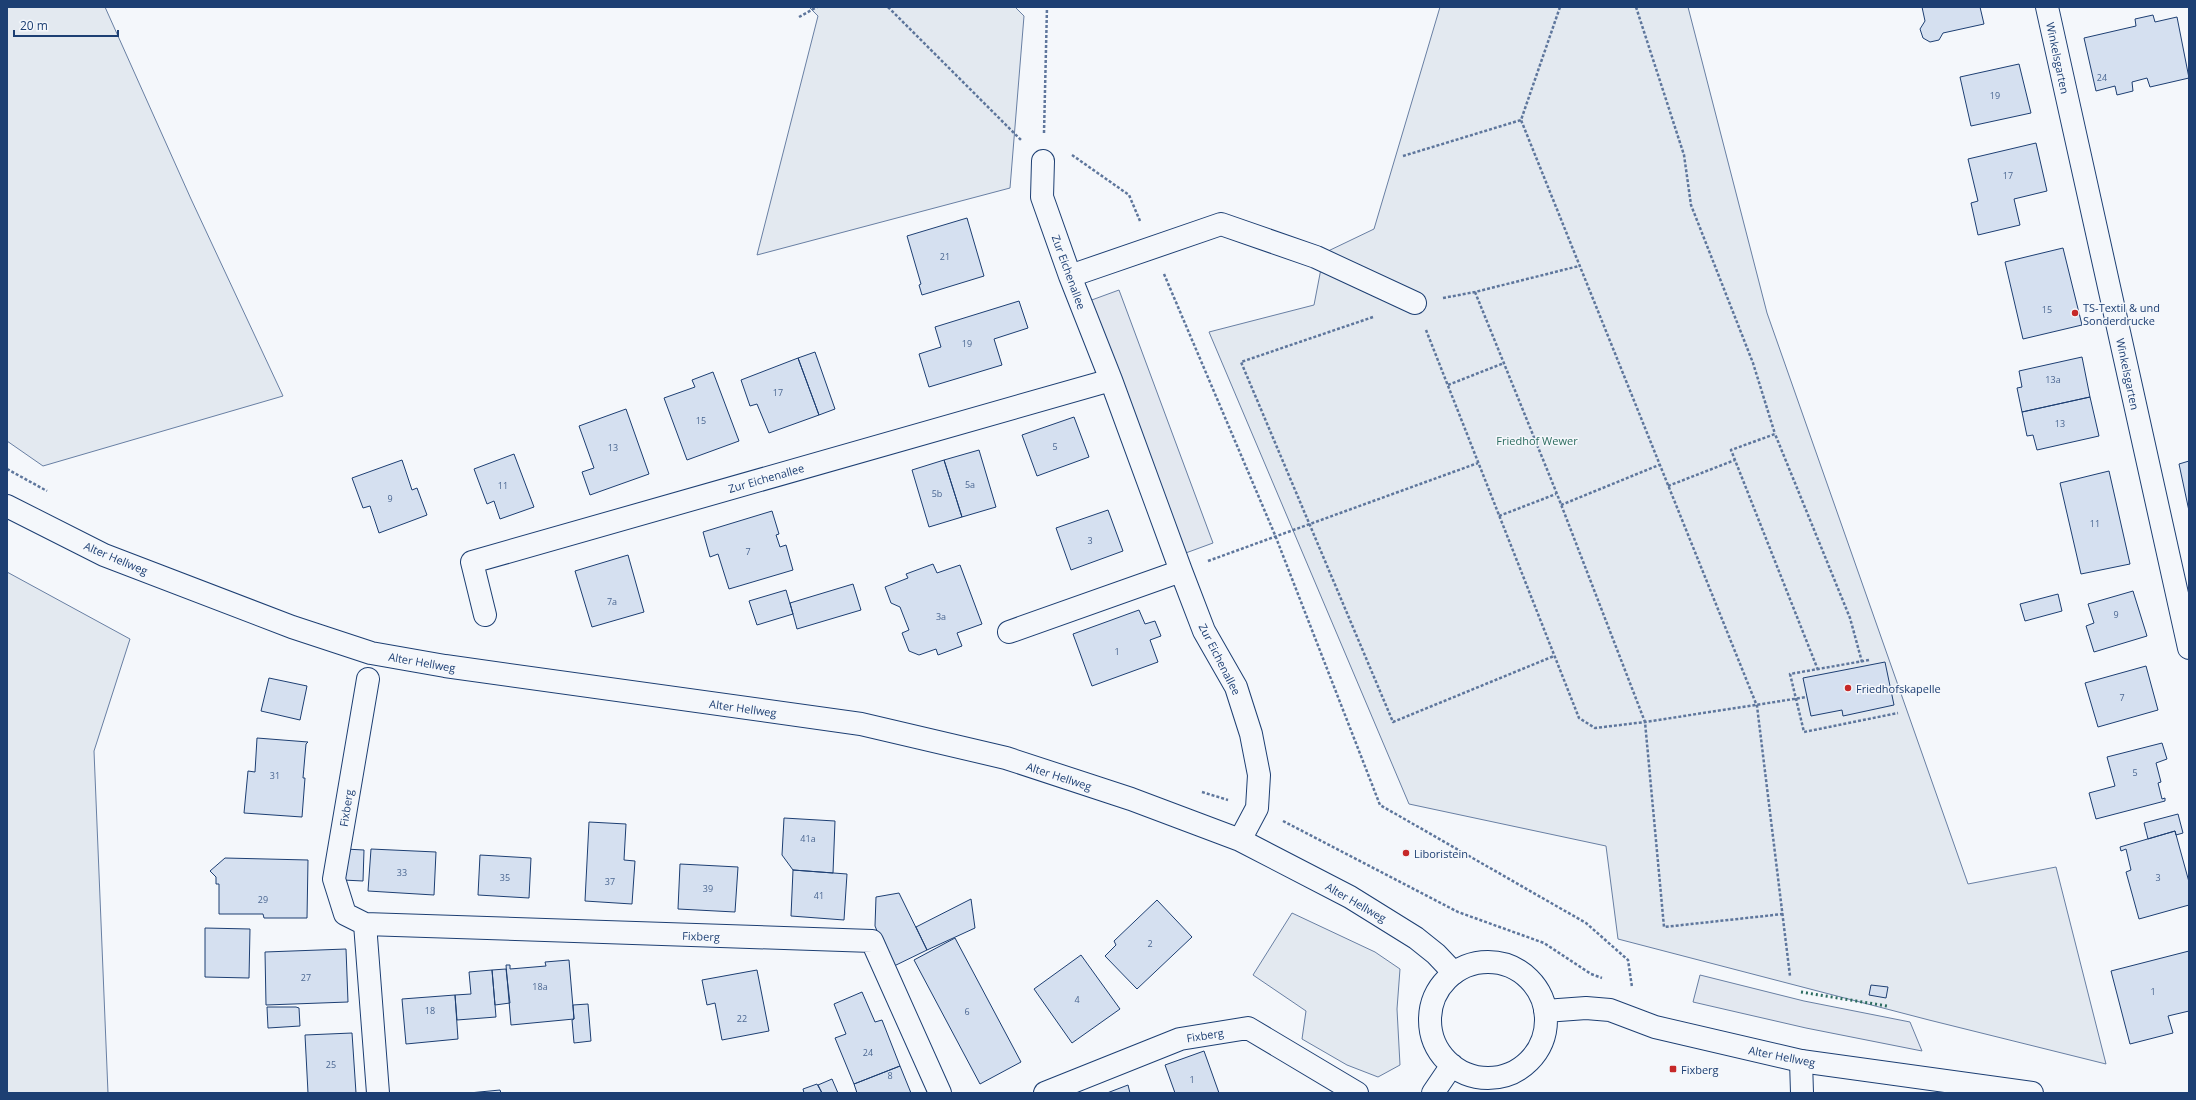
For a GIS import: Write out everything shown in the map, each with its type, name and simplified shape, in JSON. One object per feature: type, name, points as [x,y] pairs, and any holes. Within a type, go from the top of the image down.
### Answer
[{"type":"street","name":"Winkelsgarten","points":[[2047,7],[2189,648]]},
{"type":"street","name":"Zur Eichenallee","points":[[1043,161],[1042,197],[1070,276],[1111,380],[1204,631],[1236,687],[1252,734],[1259,775],[1257,808],[1240,840]]},
{"type":"street","points":[[1070,276],[1152,246],[1221,224],[1316,257],[1415,303]]},
{"type":"street","name":"Zur Eichenallee","points":[[485,615],[472,562],[1111,380]]},
{"type":"street","name":"Alter Hellweg","points":[[7,506],[104,555],[292,627],[371,653],[445,666],[861,724],[1006,758],[1131,799],[1240,840],[1350,897],[1416,938],[1454,972]]},
{"type":"street","points":[[1009,632],[1181,571]]},
{"type":"street","name":"Fixberg","points":[[368,679],[334,879],[345,914],[365,924],[872,942],[940,1093]]},
{"type":"street","points":[[365,924],[378,1093]]},
{"type":"street","points":[[1491,962],[1510,966],[1527,977],[1540,993],[1545,1011],[1544,1034],[1534,1055],[1517,1070],[1495,1078],[1472,1076],[1452,1066],[1438,1049],[1430,1029],[1431,1008],[1440,988],[1454,972],[1472,964],[1491,962]]},
{"type":"street","name":"Alter Hellweg","points":[[1545,1011],[1586,1008],[1610,1010],[1655,1028],[1801,1061],[2026,1093]]},
{"type":"street","name":"Fixberg","points":[[1045,1093],[1180,1039],[1248,1028],[1357,1093]]},
{"type":"street","points":[[1801,1061],[1802,1093]]},
{"type":"street","points":[[1433,1093],[1452,1066]]},
{"type":"path","points":[[799,17],[817,7]]},
{"type":"path","points":[[888,7],[1043,161]]},
{"type":"path","points":[[1043,161],[1047,7]]},
{"type":"path","points":[[1560,7],[1521,120],[1757,706],[1790,976]]},
{"type":"path","points":[[1636,7],[1684,155],[1691,206],[1753,363],[1775,434],[1850,618],[1862,662]]},
{"type":"path","points":[[1404,156],[1521,120]]},
{"type":"path","points":[[1070,154],[1128,195],[1152,246],[1275,535],[1380,805],[1586,923],[1628,960]]},
{"type":"path","points":[[1554,656],[1393,722],[1241,362],[1415,303],[1475,292],[1579,266]]},
{"type":"path","points":[[1475,292],[1557,494],[1645,722],[1664,927],[1783,914]]},
{"type":"path","points":[[1415,303],[1579,718],[1595,728],[1757,706],[1807,697]]},
{"type":"path","points":[[1448,385],[1504,363]]},
{"type":"path","points":[[1775,434],[1731,450],[1818,670]]},
{"type":"path","points":[[1668,486],[1735,460]]},
{"type":"path","points":[[1181,571],[1275,535],[1478,462]]},
{"type":"path","points":[[1561,505],[1659,465]]},
{"type":"path","points":[[1499,516],[1557,494]]},
{"type":"path","points":[[1869,660],[1790,674],[1804,732],[1898,713]]},
{"type":"green space","points":[[7,7],[105,7],[191,199],[283,396],[43,466],[7,441]]},
{"type":"green space","points":[[809,7],[1015,7],[1024,16],[1010,188],[757,255],[818,16]]},
{"type":"green space","name":"Friedhof Wewer","points":[[1440,7],[1688,7],[1767,313],[1968,884],[2056,867],[2106,1064],[1929,1020],[1618,939],[1606,846],[1409,804],[1209,332],[1314,305],[1324,253],[1374,229]]},
{"type":"green space","points":[[7,572],[130,639],[94,751],[108,1093],[7,1093]]},
{"type":"green space","points":[[1292,913],[1375,952],[1400,969],[1397,1009],[1400,1065],[1378,1077],[1347,1065],[1302,1039],[1306,1011],[1253,975]]},
{"type":"shaded area","points":[[1119,290],[1213,543],[1183,554],[1089,301]]},
{"type":"shaded area","points":[[1700,975],[1804,1001],[1910,1022],[1922,1051],[1806,1028],[1693,1002]]},
{"type":"building","points":[[1922,7],[1980,7],[1984,24],[1943,33],[1939,40],[1930,42],[1923,38],[1920,29],[1925,21]]},
{"type":"building","points":[[2153,15],[2155,22],[2177,17],[2189,78],[2150,87],[2147,78],[2132,82],[2133,91],[2117,95],[2115,86],[2096,91],[2084,38],[2136,26],[2135,19]]},
{"type":"building","points":[[2019,64],[2031,113],[1971,126],[1960,77]]},
{"type":"building","points":[[2036,143],[2047,191],[2014,199],[2020,225],[1978,235],[1971,203],[1978,201],[1968,159]]},
{"type":"building","points":[[967,218],[984,276],[922,295],[919,285],[921,284],[907,236]]},
{"type":"building","points":[[2063,248],[2082,325],[2023,339],[2005,262]]},
{"type":"building","points":[[1019,301],[1028,328],[994,339],[1002,365],[929,387],[919,354],[941,347],[935,327]]},
{"type":"building","points":[[815,352],[835,409],[819,415],[798,358]]},
{"type":"building","points":[[2082,357],[2090,397],[2022,412],[2017,388],[2022,387],[2019,371]]},
{"type":"building","points":[[798,358],[819,415],[769,433],[757,404],[750,406],[741,380]]},
{"type":"building","points":[[713,372],[739,441],[687,460],[664,398],[695,387],[692,380]]},
{"type":"building","points":[[2090,397],[2099,436],[2037,450],[2033,435],[2027,436],[2022,412]]},
{"type":"building","points":[[626,409],[649,474],[590,495],[582,472],[594,468],[579,426]]},
{"type":"building","points":[[1074,417],[1089,457],[1037,476],[1022,435]]},
{"type":"building","points":[[979,450],[996,507],[962,517],[944,460]]},
{"type":"building","points":[[514,454],[534,507],[500,519],[494,501],[487,504],[474,469]]},
{"type":"building","points":[[402,460],[412,490],[417,488],[427,515],[379,533],[370,506],[363,508],[352,478]]},
{"type":"building","points":[[944,460],[962,517],[929,527],[912,470]]},
{"type":"building","points":[[2189,461],[2189,511],[2179,464]]},
{"type":"building","points":[[2109,471],[2130,564],[2081,574],[2060,483]]},
{"type":"building","points":[[1108,510],[1123,551],[1071,570],[1056,528]]},
{"type":"building","points":[[772,511],[779,534],[776,535],[780,547],[786,545],[793,570],[729,589],[718,554],[710,557],[703,532]]},
{"type":"building","points":[[628,555],[644,612],[592,627],[575,571]]},
{"type":"building","points":[[933,564],[937,573],[960,565],[982,624],[957,633],[962,646],[938,655],[936,649],[919,655],[909,651],[902,633],[909,630],[900,607],[891,603],[885,587],[908,578],[906,574]]},
{"type":"building","points":[[853,584],[861,610],[797,629],[790,603]]},
{"type":"building","points":[[786,590],[793,614],[757,625],[749,601]]},
{"type":"building","points":[[2133,591],[2147,636],[2094,652],[2086,626],[2094,623],[2088,604]]},
{"type":"building","points":[[2058,594],[2062,611],[2025,621],[2020,604]]},
{"type":"building","points":[[1139,610],[1145,624],[1155,621],[1161,636],[1150,640],[1158,662],[1092,686],[1073,634]]},
{"type":"building","name":"Friedhofskapelle","points":[[1885,662],[1894,705],[1843,716],[1842,710],[1811,716],[1803,678]]},
{"type":"building","points":[[2146,666],[2158,710],[2098,727],[2085,683]]},
{"type":"building","points":[[269,678],[307,686],[300,720],[261,711]]},
{"type":"building","points":[[257,738],[308,742],[306,744],[303,778],[305,778],[302,817],[244,813],[248,771],[255,772]]},
{"type":"building","points":[[2162,743],[2167,759],[2156,763],[2161,782],[2158,783],[2162,799],[2165,798],[2165,801],[2096,819],[2089,793],[2115,786],[2107,757]]},
{"type":"building","points":[[2178,814],[2183,833],[2176,835],[2175,831],[2148,839],[2144,823]]},
{"type":"building","points":[[784,818],[835,821],[833,873],[793,870],[782,855]]},
{"type":"building","points":[[589,822],[626,824],[624,860],[635,861],[632,904],[585,901]]},
{"type":"building","points":[[2175,831],[2189,882],[2189,905],[2139,919],[2126,872],[2131,870],[2126,849],[2121,851],[2120,847]]},
{"type":"building","points":[[345,849],[364,850],[363,881],[343,880]]},
{"type":"building","points":[[371,849],[436,852],[434,895],[368,891]]},
{"type":"building","points":[[480,855],[531,858],[529,898],[478,895]]},
{"type":"building","points":[[225,858],[308,860],[307,918],[264,918],[263,914],[219,914],[219,884],[216,884],[216,877],[210,871]]},
{"type":"building","points":[[680,864],[738,867],[735,912],[678,909]]},
{"type":"building","points":[[793,870],[847,874],[844,920],[791,916]]},
{"type":"building","points":[[899,893],[927,950],[892,967],[875,926],[876,897]]},
{"type":"building","points":[[971,899],[975,928],[927,950],[916,927]]},
{"type":"building","points":[[1157,900],[1192,937],[1137,989],[1105,956],[1116,945],[1114,941]]},
{"type":"building","points":[[205,928],[250,929],[249,978],[205,977]]},
{"type":"building","points":[[955,938],[1021,1062],[980,1084],[914,960]]},
{"type":"building","points":[[346,949],[348,1002],[266,1005],[265,952]]},
{"type":"building","points":[[2189,951],[2189,1011],[2168,1016],[2173,1033],[2130,1044],[2111,971]]},
{"type":"building","points":[[1081,955],[1120,1009],[1072,1043],[1034,989]]},
{"type":"building","points":[[569,960],[574,1019],[511,1025],[506,965],[510,965],[510,969],[546,966],[545,962]]},
{"type":"building","points":[[506,969],[510,1003],[495,1005],[492,970]]},
{"type":"building","points":[[492,970],[496,1017],[457,1020],[455,995],[471,994],[469,972]]},
{"type":"building","points":[[757,970],[769,1031],[722,1040],[715,1003],[707,1005],[702,980]]},
{"type":"building","points":[[1871,985],[1888,987],[1886,998],[1869,995]]},
{"type":"building","points":[[862,992],[875,1022],[882,1020],[900,1066],[854,1084],[835,1038],[846,1034],[834,1004]]},
{"type":"building","points":[[455,995],[458,1039],[406,1044],[402,999]]},
{"type":"building","points":[[588,1004],[591,1041],[574,1043],[572,1020],[574,1019],[573,1005]]},
{"type":"building","points":[[267,1007],[299,1008],[300,1026],[268,1028]]},
{"type":"building","points":[[352,1033],[356,1093],[308,1093],[305,1035]]},
{"type":"building","points":[[1204,1051],[1219,1093],[1175,1093],[1165,1065]]},
{"type":"building","points":[[900,1066],[911,1093],[857,1093],[854,1084]]},
{"type":"building","points":[[832,1079],[838,1093],[822,1093],[818,1085]]},
{"type":"building","points":[[817,1084],[822,1093],[804,1093],[803,1089]]},
{"type":"building","points":[[1128,1085],[1130,1093],[1107,1093]]},
{"type":"building","points":[[500,1090],[501,1093],[469,1093]]},
{"type":"hedge","points":[[1801,992],[1887,1006]]},
{"type":"place","name":"TS-Textil & und Sonderdrucke","points":[[2075,313]]},
{"type":"place","name":"Friedhofskapelle","points":[[1848,688]]},
{"type":"place","name":"Liboristein","points":[[1406,853]]},
{"type":"place","name":"Fixberg","points":[[1673,1069]]}]
